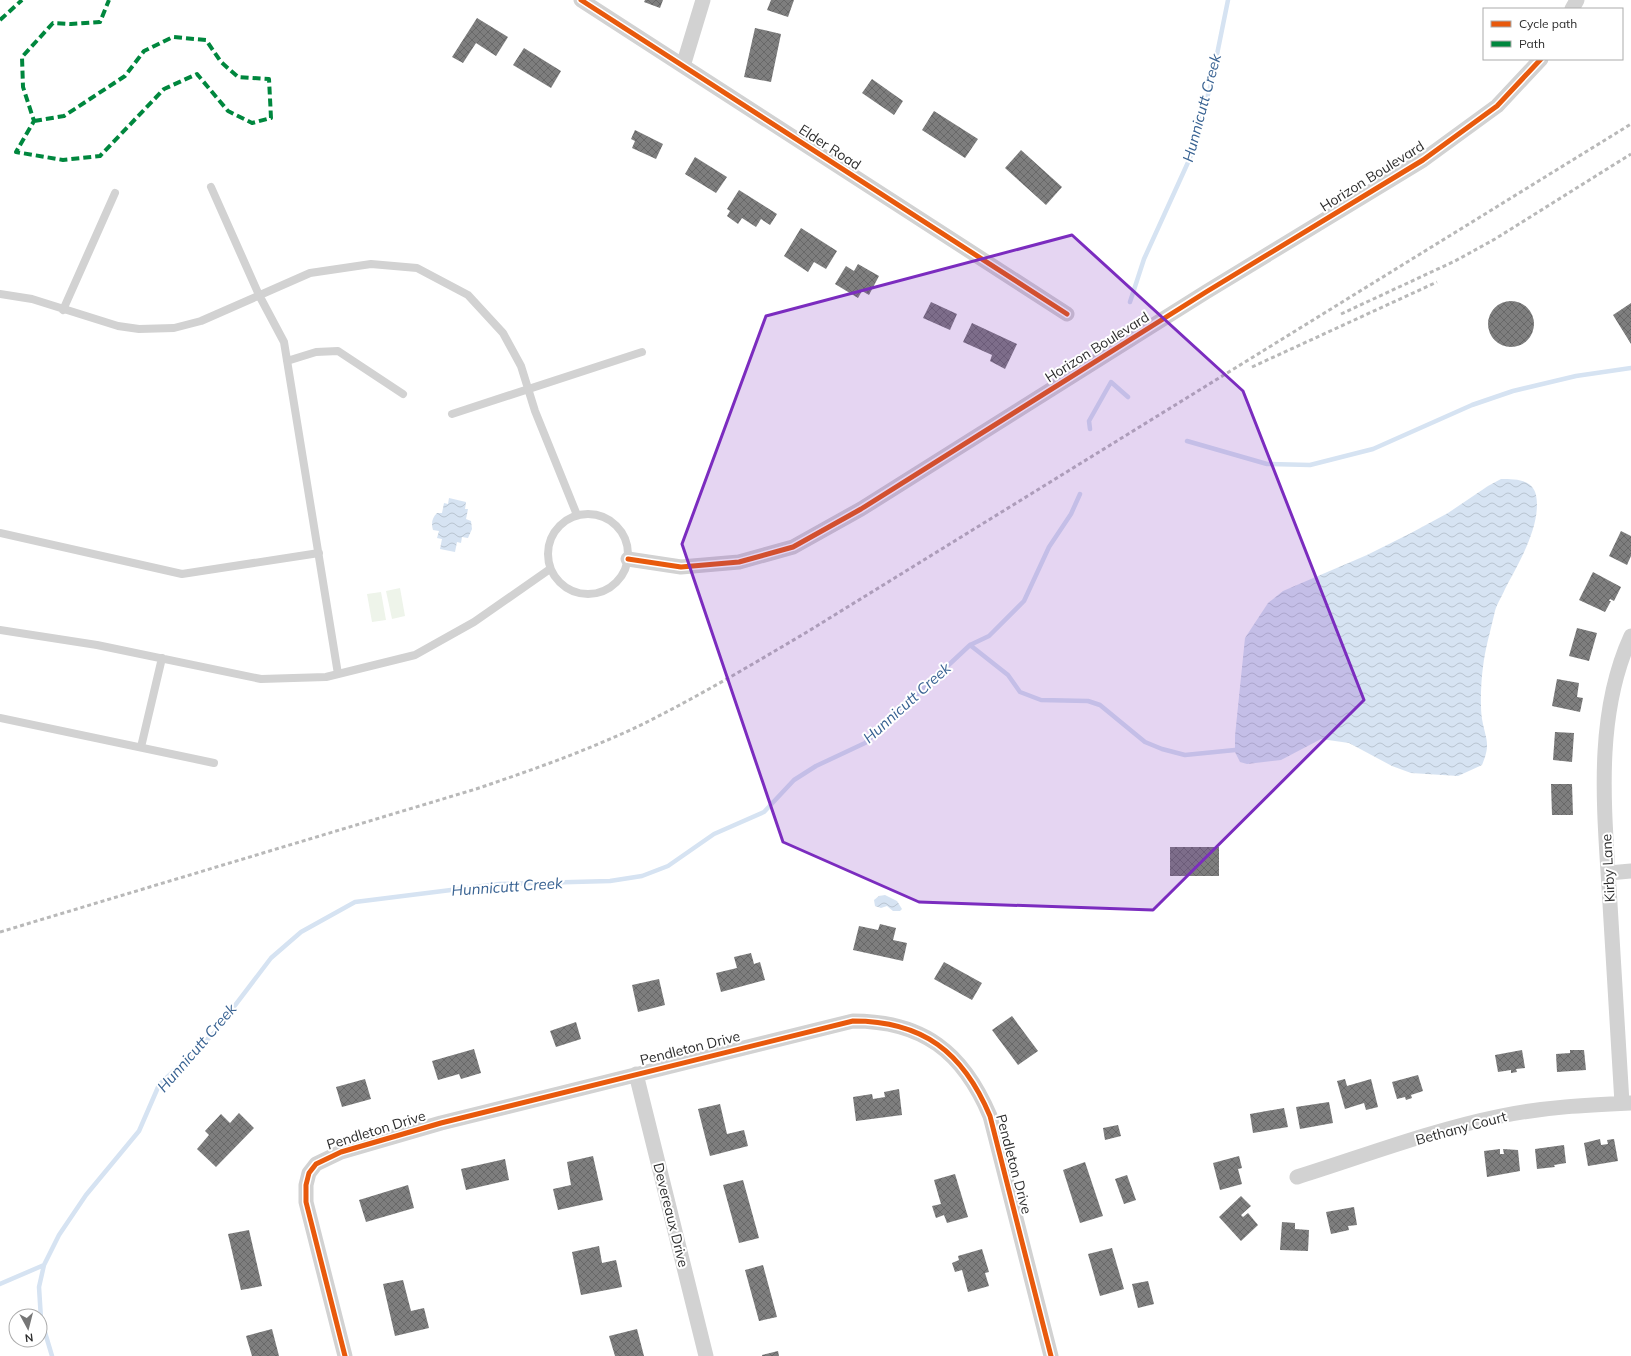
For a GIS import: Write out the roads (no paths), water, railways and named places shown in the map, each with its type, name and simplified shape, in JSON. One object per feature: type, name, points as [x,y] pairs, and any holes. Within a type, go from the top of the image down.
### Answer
[{"type":"street","name":"Elder Road","points":[[580,0],[1067,314]]},
{"type":"street","points":[[683,66],[703,0]]},
{"type":"street","name":"Horizon Boulevard","points":[[628,559],[681,567],[739,562],[793,547],[861,509],[1199,296],[1423,160],[1497,106],[1539,60]]},
{"type":"street","name":"Kirby Lane","points":[[1626,1103],[1605,807],[1605,749],[1613,694],[1631,636]]},
{"type":"street","points":[[1609,873],[1631,871]]},
{"type":"street","name":"Pendleton Drive","points":[[344,1356],[306,1202],[306,1185],[309,1173],[316,1164],[342,1152],[441,1123],[853,1021],[872,1021],[894,1024],[915,1031],[954,1057],[968,1074],[979,1091],[990,1116],[1051,1356]]},
{"type":"street","name":"Devereaux Drive","points":[[636,1074],[706,1356]]},
{"type":"street","name":"Bethany Court","points":[[1296,1177],[1470,1123],[1531,1111],[1626,1103]]},
{"type":"lane","points":[[211,187],[259,295],[284,342],[338,674]]},
{"type":"lane","points":[[62,310],[115,193]]},
{"type":"lane","points":[[0,294],[32,299],[62,310],[118,326],[139,329],[174,328],[201,321],[310,273],[371,264],[417,268],[468,295],[503,333],[521,366],[535,411],[577,515]]},
{"type":"lane","points":[[287,361],[316,352],[338,351],[403,394]]},
{"type":"lane","points":[[452,414],[642,352]]},
{"type":"lane","points":[[590,514],[603,516],[614,523],[623,533],[628,546],[628,559],[624,572],[617,582],[606,590],[593,594],[580,593],[568,588],[557,580],[550,568],[548,556],[550,542],[555,530],[565,521],[577,515],[590,514]]},
{"type":"lane","points":[[0,533],[182,574],[319,553]]},
{"type":"lane","points":[[0,630],[97,644],[261,679],[326,677],[415,655],[474,622],[550,568]]},
{"type":"lane","points":[[141,747],[162,658]]},
{"type":"lane","points":[[0,718],[214,763]]},
{"type":"water","points":[[1501,479],[1522,481],[1531,486],[1536,495],[1537,507],[1536,519],[1528,544],[1496,608],[1484,660],[1481,701],[1482,719],[1487,747],[1482,765],[1458,776],[1411,773],[1392,766],[1349,743],[1321,739],[1281,760],[1247,764],[1240,762],[1235,752],[1235,736],[1245,638],[1268,603],[1283,591],[1367,555],[1411,533],[1448,513]]},
{"type":"water","points":[[449,498],[466,502],[465,509],[468,509],[466,519],[471,521],[472,529],[468,538],[462,537],[461,543],[457,542],[455,552],[440,549],[442,539],[437,538],[439,531],[433,530],[432,525],[434,517],[437,513],[442,513],[444,503],[448,504]]},
{"type":"water","points":[[885,895],[897,901],[902,909],[900,911],[893,911],[887,906],[881,908],[875,906],[874,900],[879,896]]},
{"type":"waterway","name":"Hunnicutt Creek","points":[[1130,302],[1144,259],[1190,158],[1211,84],[1228,0]]},
{"type":"waterway","points":[[1187,441],[1267,464],[1310,465],[1373,449],[1472,405],[1513,391],[1576,376],[1631,368]]},
{"type":"waterway","points":[[1090,429],[1089,421],[1111,382],[1128,397]]},
{"type":"waterway","name":"Hunnicutt Creek","points":[[52,1356],[41,1319],[39,1287],[44,1265],[59,1235],[86,1195],[139,1131],[159,1085],[214,1033],[271,958],[301,932],[355,902],[499,884],[610,881],[642,876],[668,866],[714,834],[764,812],[794,780],[816,766],[865,743],[970,645],[989,636],[1024,601],[1049,547],[1071,514],[1080,494]]},
{"type":"waterway","points":[[970,645],[1008,675],[1020,692],[1041,700],[1088,701],[1100,705],[1145,742],[1162,749],[1185,755],[1235,750]]},
{"type":"waterway","points":[[0,1284],[44,1265]]},
{"type":"railway","points":[[0,932],[476,789],[581,751],[643,724],[705,691],[807,632],[1631,124]]},
{"type":"railway","points":[[1341,314],[1455,261],[1495,239],[1631,154]]},
{"type":"railway","points":[[1252,367],[1437,282]]}]
